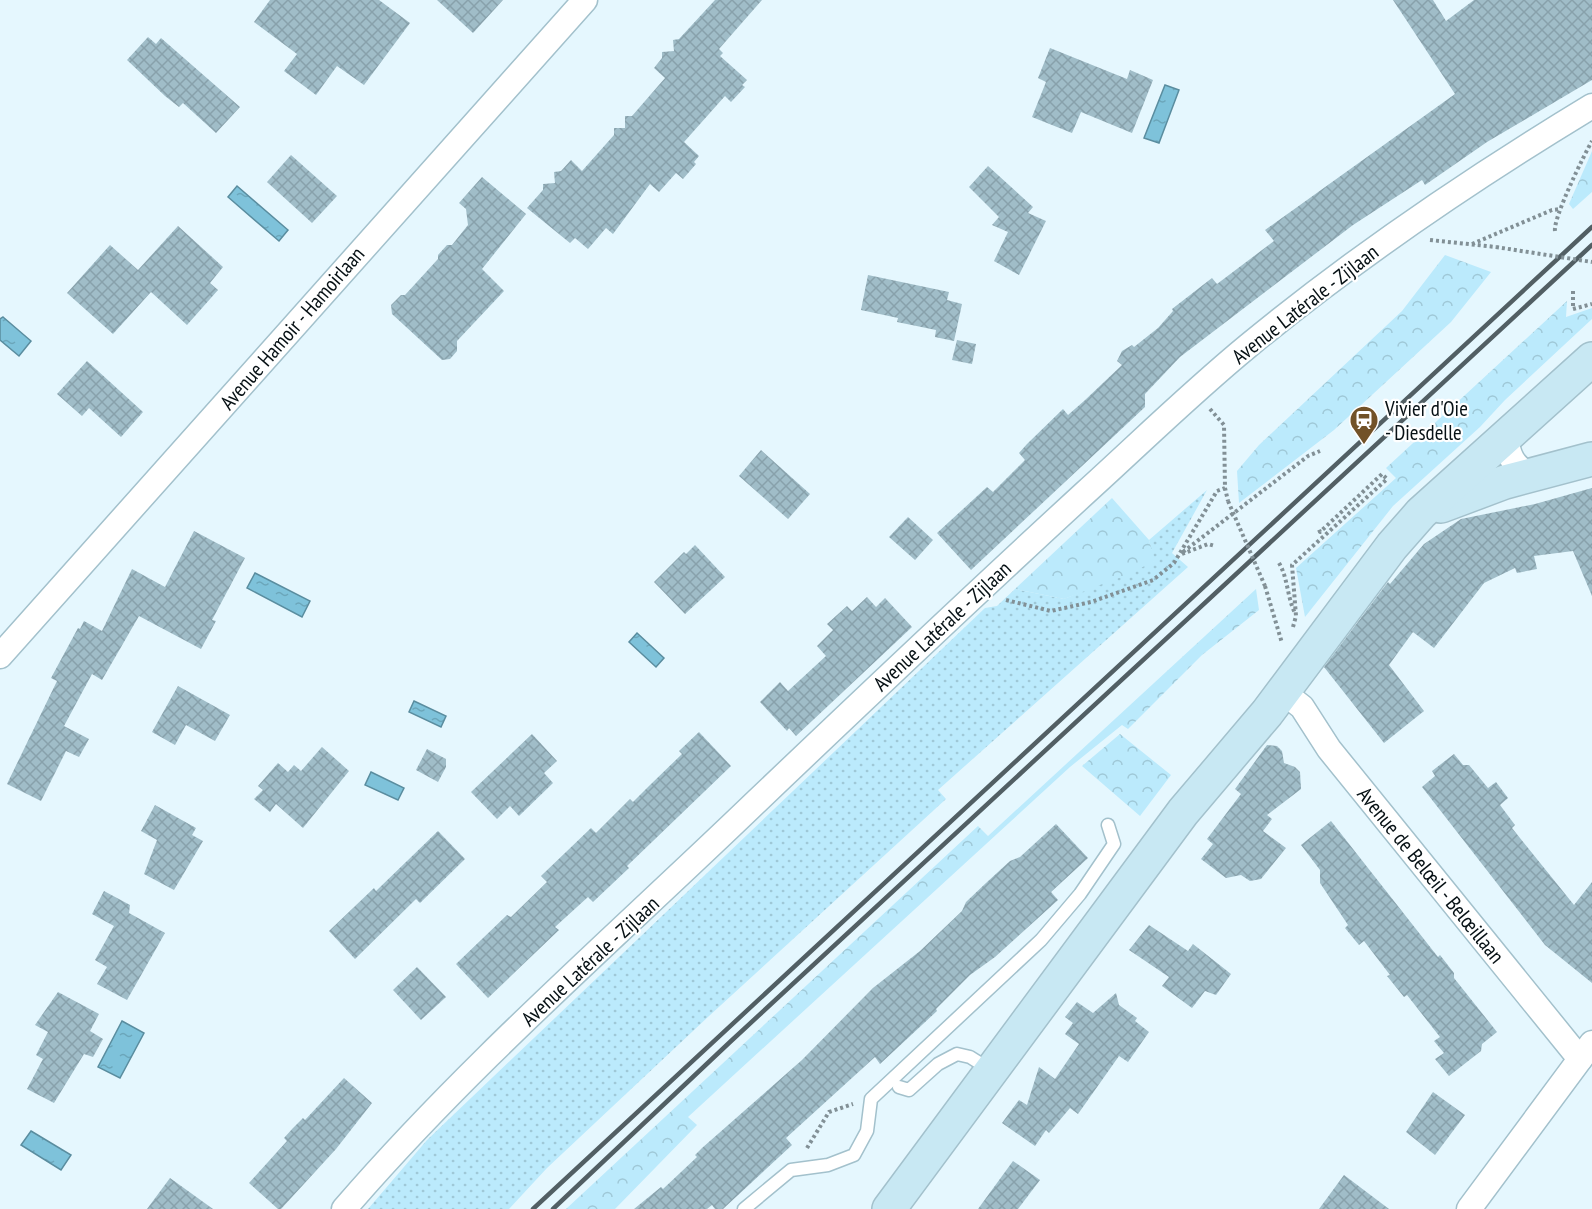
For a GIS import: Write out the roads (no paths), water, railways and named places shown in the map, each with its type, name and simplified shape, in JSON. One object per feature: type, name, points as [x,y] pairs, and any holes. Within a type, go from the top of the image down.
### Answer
[{"type":"main road","points":[[889,1209],[1196,795],[1241,745],[1283,692],[1370,573],[1403,533],[1421,513],[1592,358]]},
{"type":"main road","points":[[1403,533],[1442,506],[1530,475],[1592,459]]},
{"type":"street","name":"Avenue Hamoir - Hamoirlaan","points":[[0,656],[585,0]]},
{"type":"street","name":"Avenue Latérale - Zijlaan","points":[[344,1209],[393,1153],[475,1069],[976,593],[1250,344],[1412,223],[1506,158],[1592,106]]},
{"type":"street","points":[[1506,436],[1509,457],[1517,468],[1530,475]]},
{"type":"street","name":"Avenue de Belœil - Belœillaan","points":[[1283,692],[1302,707],[1329,749],[1586,1051]]},
{"type":"street","points":[[1469,1209],[1586,1051]]},
{"type":"lane","points":[[744,1209],[791,1170],[828,1165],[854,1155],[867,1131],[871,1099],[1041,940],[1080,894],[1110,851],[1114,844],[1108,825]]},
{"type":"lane","points":[[899,1087],[909,1090],[938,1064],[957,1054],[990,1070]]},
{"type":"water","points":[[1165,85],[1179,90],[1159,143],[1144,138]]},
{"type":"water","points":[[237,186],[288,230],[279,241],[228,197]]},
{"type":"water","points":[[3,317],[31,341],[19,356],[0,340],[0,319]]},
{"type":"water","points":[[255,573],[310,601],[302,617],[247,588]]},
{"type":"water","points":[[637,633],[664,658],[656,667],[629,642]]},
{"type":"water","points":[[414,701],[446,716],[441,727],[409,712]]},
{"type":"water","points":[[371,772],[404,788],[398,800],[365,785]]},
{"type":"water","points":[[122,1021],[144,1033],[120,1078],[98,1067]]},
{"type":"water","points":[[31,1131],[71,1155],[61,1170],[21,1145]]},
{"type":"railway","points":[[533,1209],[1592,227]]},
{"type":"railway","points":[[553,1209],[730,1042],[1592,245]]},
{"type":"place","name":"Vivier d'Oie - Diesdelle","points":[[1364,446]]}]
